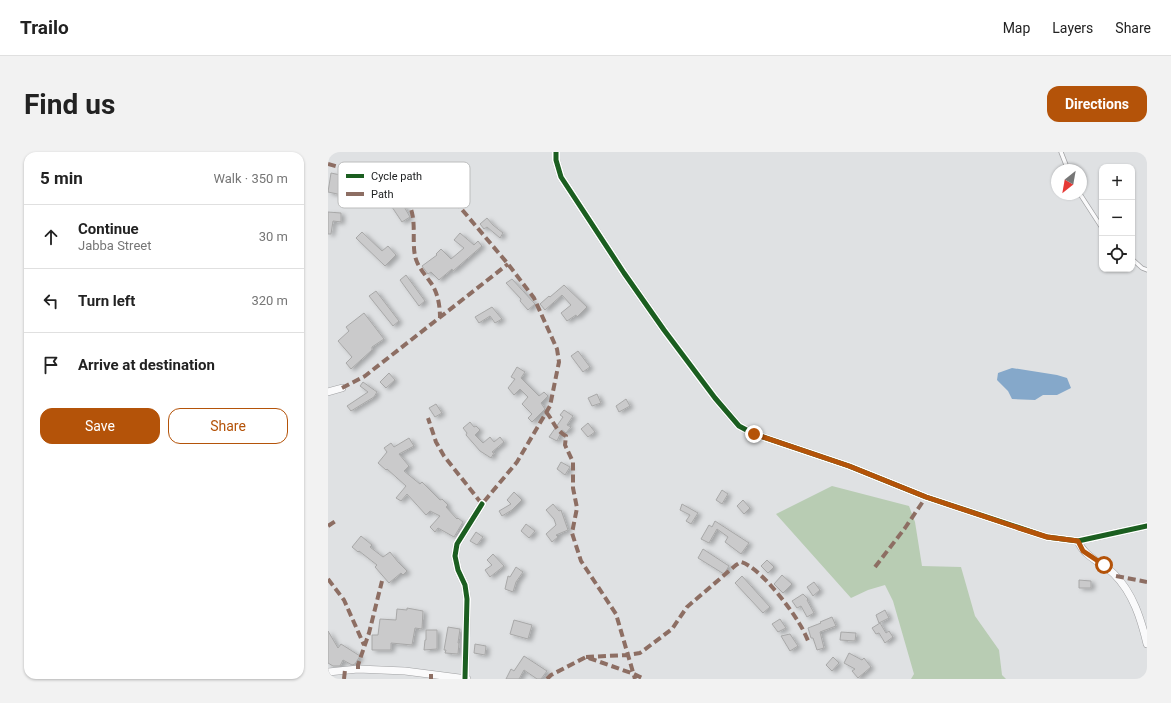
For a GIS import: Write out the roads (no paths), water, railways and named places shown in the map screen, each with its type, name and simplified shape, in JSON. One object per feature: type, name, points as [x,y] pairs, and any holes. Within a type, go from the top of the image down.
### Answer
[{"type":"street","points":[[556,152],[556,160],[561,177],[624,273],[715,398],[739,426],[754,434],[849,466],[926,497],[1047,537],[1078,541],[1147,526]]},
{"type":"street","points":[[328,392],[342,388]]},
{"type":"street","points":[[328,672],[358,669],[405,671],[466,679],[467,599],[465,585],[458,570],[455,556],[457,544],[482,504]]},
{"type":"street","points":[[1078,541],[1083,551],[1110,570],[1126,590],[1137,610],[1147,644]]},
{"type":"lane","points":[[1061,152],[1066,164]]},
{"type":"lane","points":[[1084,200],[1099,223]]},
{"type":"lane","points":[[1135,262],[1147,270]]},
{"type":"water","points":[[1012,368],[1067,378],[1071,388],[1057,395],[1043,395],[1035,400],[1012,399],[1008,391],[997,380],[998,373]]}]
